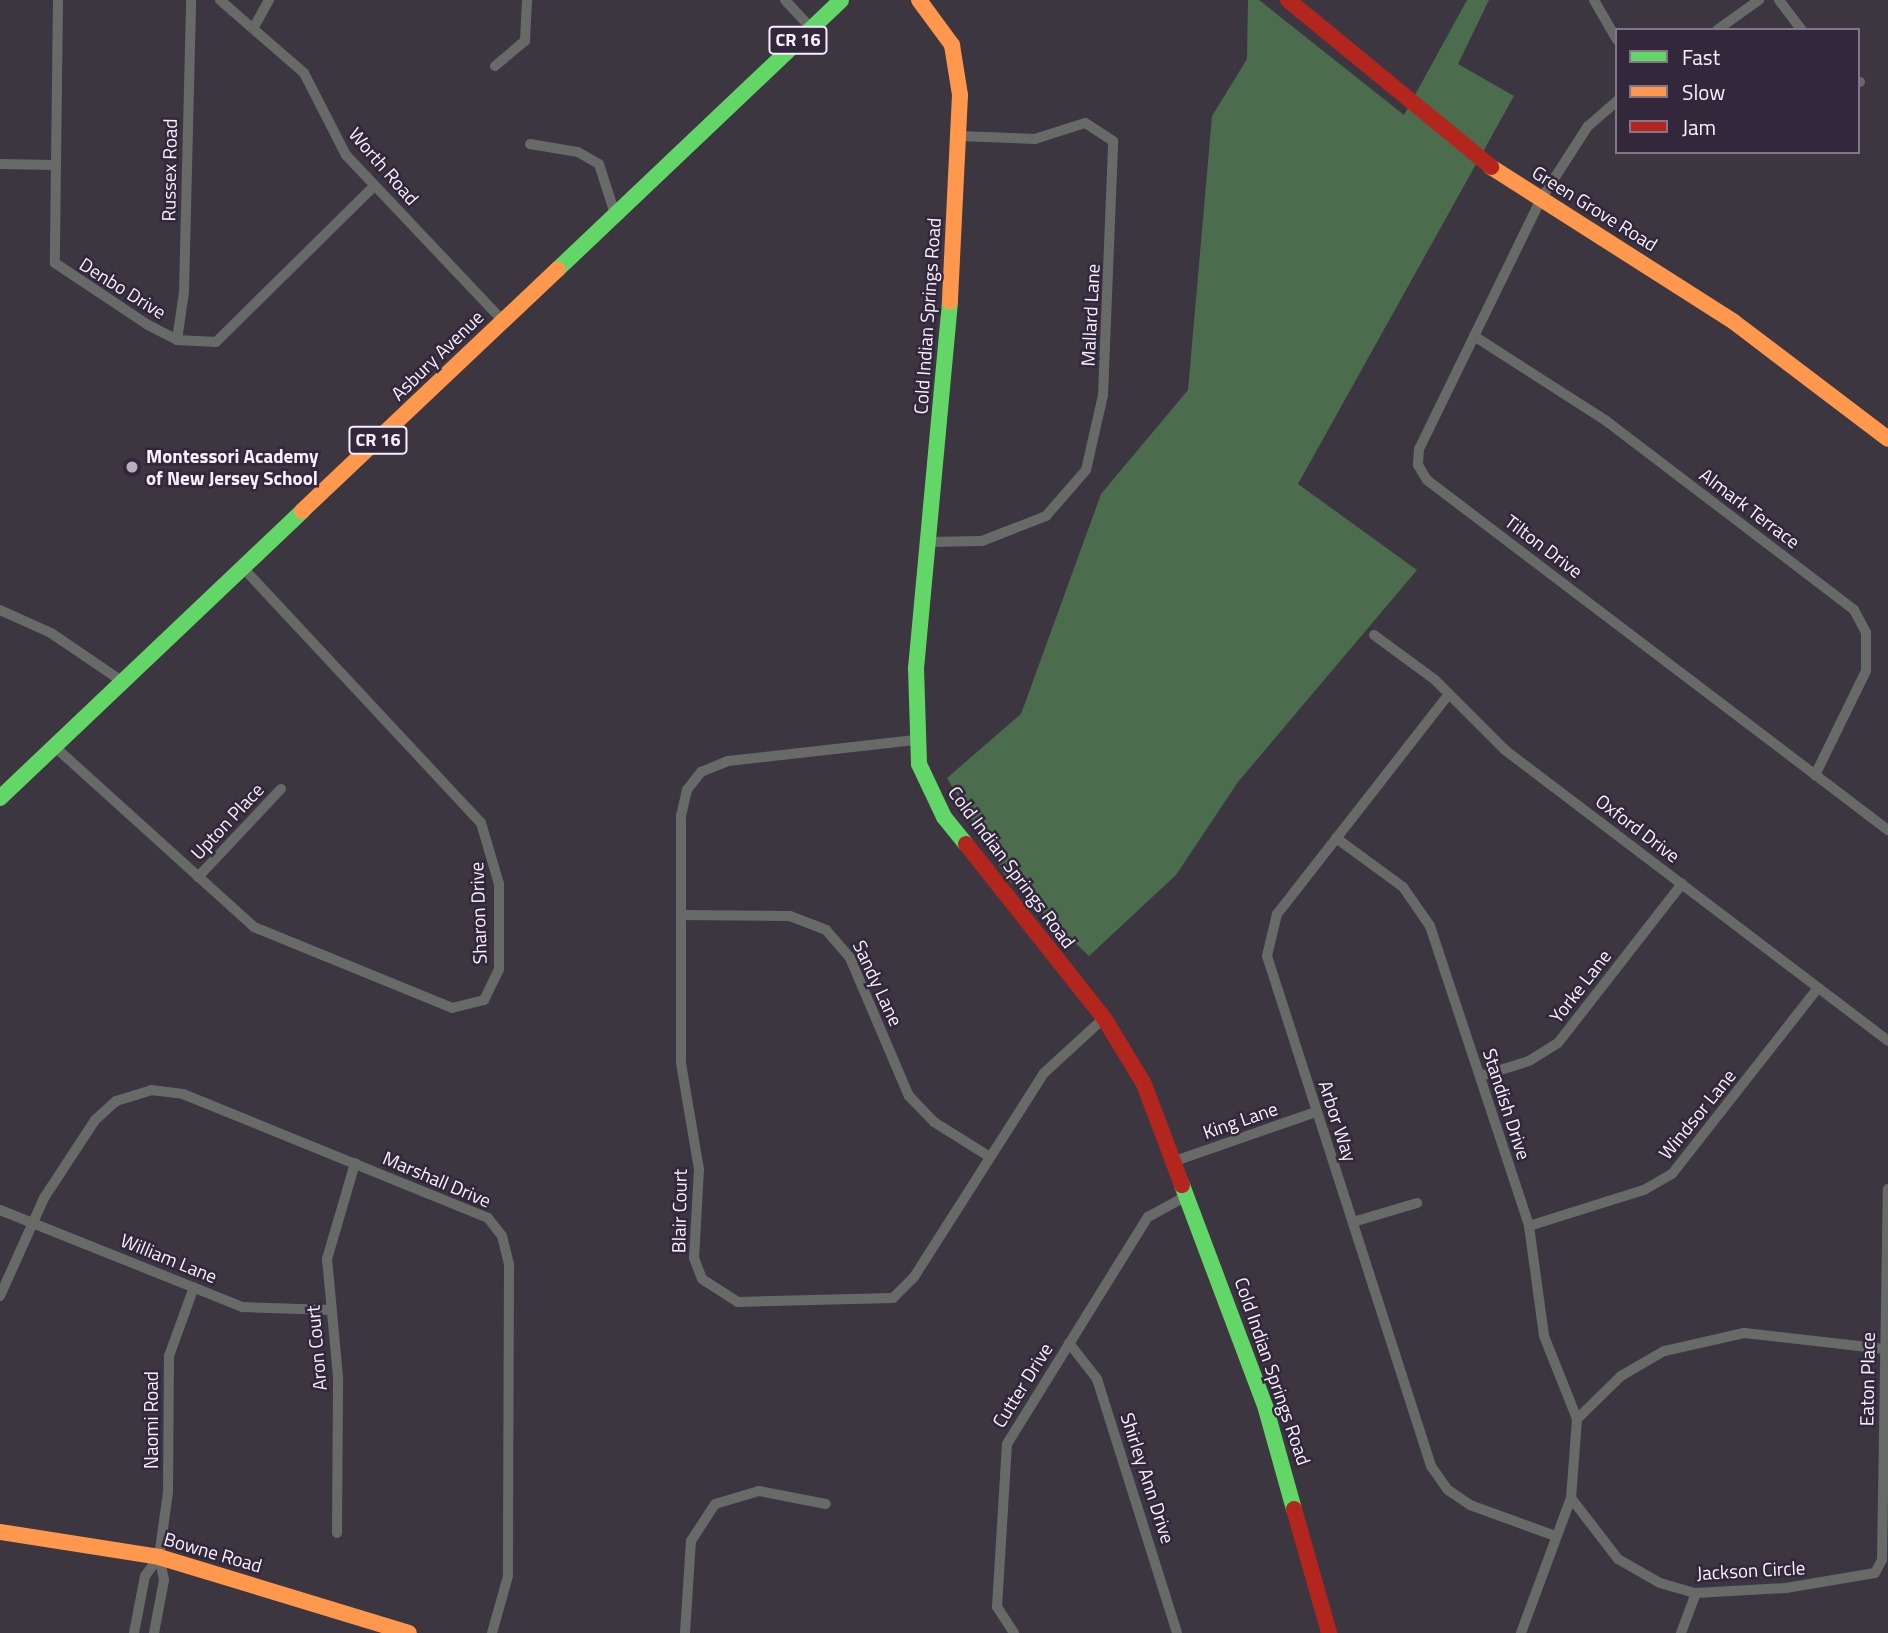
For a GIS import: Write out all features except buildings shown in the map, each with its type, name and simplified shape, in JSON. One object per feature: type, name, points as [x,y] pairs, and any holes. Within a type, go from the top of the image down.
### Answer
[{"type":"street","name":"Denbo Drive","points":[[58,0],[55,263],[177,340],[207,345],[225,337],[373,186]]},
{"type":"street","name":"Russex Road","points":[[177,340],[184,292],[191,0]]},
{"type":"street","name":"Worth Road","points":[[220,0],[304,73],[340,147],[373,186],[503,321]]},
{"type":"street","points":[[254,27],[269,0]]},
{"type":"street","points":[[495,66],[524,41],[527,0]]},
{"type":"street","points":[[785,0],[811,28]]},
{"type":"street","name":"Asbury Avenue","points":[[0,798],[841,0]]},
{"type":"street","name":"Cold Indian Springs Road","points":[[919,0],[955,53],[958,136],[915,740],[922,771],[944,817],[1104,1018],[1144,1084],[1188,1195],[1266,1409],[1329,1633]]},
{"type":"street","name":"Green Grove Road","points":[[1288,0],[1440,127],[1542,199],[1734,322],[1888,439]]},
{"type":"street","points":[[1594,0],[1615,37]]},
{"type":"street","points":[[1720,28],[1759,0]]},
{"type":"street","points":[[1779,0],[1800,28]]},
{"type":"street","name":"Tilton Drive","points":[[1615,103],[1588,126],[1542,199],[1419,449],[1420,472],[1888,830]]},
{"type":"street","name":"Mallard Lane","points":[[928,542],[982,541],[1046,516],[1086,470],[1102,396],[1113,141],[1085,123],[1035,139],[958,136]]},
{"type":"street","points":[[530,144],[578,152],[599,164],[615,214]]},
{"type":"street","points":[[0,164],[55,165]]},
{"type":"street","name":"Almark Terrace","points":[[1474,336],[1605,420],[1854,610],[1866,634],[1866,671],[1815,775]]},
{"type":"street","name":"Sharon Drive","points":[[55,747],[198,877],[266,934],[452,1008],[477,1005],[497,979],[499,884],[481,823],[243,569]]},
{"type":"street","points":[[0,610],[45,629],[123,682]]},
{"type":"street","name":"Oxford Drive","points":[[1374,635],[1449,694],[1481,730],[1888,1041]]},
{"type":"street","name":"Arbor Way","points":[[1449,694],[1277,914],[1267,939],[1269,966],[1436,1475],[1469,1505],[1555,1535]]},
{"type":"street","name":"Blair Court","points":[[915,740],[728,761],[701,772],[683,802],[681,1063],[699,1169],[694,1258],[716,1293],[738,1302],[893,1298],[1044,1073],[1104,1018]]},
{"type":"street","name":"Upton Place","points":[[198,877],[281,789]]},
{"type":"street","name":"Standish Drive","points":[[1336,838],[1394,879],[1424,914],[1481,1076],[1529,1226],[1544,1336],[1577,1419]]},
{"type":"street","name":"Yorke Lane","points":[[1481,1076],[1529,1061],[1558,1043],[1682,884]]},
{"type":"street","name":"Sandy Lane","points":[[682,915],[790,916],[826,930],[850,958],[909,1096],[934,1122],[990,1157]]},
{"type":"street","name":"Windsor Lane","points":[[1529,1226],[1644,1190],[1672,1174],[1818,988]]},
{"type":"street","name":"Marshall Drive","points":[[0,1296],[31,1222],[95,1120],[138,1092],[183,1094],[481,1214],[507,1248],[508,1576],[492,1633]]},
{"type":"street","name":"King Lane","points":[[1175,1161],[1316,1112]]},
{"type":"street","name":"Aron Court","points":[[338,1533],[338,1377],[331,1310],[329,1241],[355,1163]]},
{"type":"street","name":"Eaton Place","points":[[1879,1568],[1888,1189]]},
{"type":"street","name":"Cutter Drive","points":[[1014,1633],[997,1607],[1004,1456],[1069,1343],[1148,1217],[1188,1195]]},
{"type":"street","points":[[1353,1222],[1417,1203]]},
{"type":"street","name":"William Lane","points":[[0,1210],[259,1311],[331,1310]]},
{"type":"street","name":"Naomi Road","points":[[159,1557],[167,1492],[169,1356],[194,1287]]},
{"type":"street","points":[[1521,1633],[1555,1535],[1571,1498],[1577,1419],[1621,1376],[1664,1350],[1704,1337],[1744,1333],[1885,1349]]},
{"type":"street","name":"Shirley Ann Drive","points":[[1069,1343],[1097,1379],[1177,1633]]},
{"type":"street","points":[[685,1633],[691,1541],[715,1504],[759,1491],[826,1504]]},
{"type":"street","name":"Jackson Circle","points":[[1571,1498],[1618,1559],[1660,1583],[1696,1593],[1786,1588],[1865,1577],[1879,1568]]},
{"type":"street","name":"Bowne Road","points":[[0,1532],[159,1557],[409,1633]]},
{"type":"street","points":[[134,1633],[145,1576],[159,1557]]},
{"type":"street","points":[[155,1633],[164,1580],[159,1557]]},
{"type":"street","points":[[1681,1633],[1696,1593]]},
{"type":"green space","points":[[1248,0],[1259,0],[1404,115],[1467,0],[1489,0],[1458,64],[1514,96],[1298,484],[1417,570],[1238,782],[1176,875],[1089,956],[1007,879],[947,778],[1021,714],[1101,494],[1188,390],[1212,116],[1247,59]]},
{"type":"traffic: fast","points":[[558,269],[841,0]]},
{"type":"traffic: fast","points":[[950,302],[916,668],[919,764],[944,817],[966,844]]},
{"type":"traffic: fast","points":[[0,798],[302,511]]},
{"type":"traffic: fast","points":[[1182,1185],[1266,1409],[1294,1509]]},
{"type":"traffic: slow","points":[[919,0],[952,45],[960,95],[950,302]]},
{"type":"traffic: slow","points":[[1491,167],[1734,322],[1888,439]]},
{"type":"traffic: slow","points":[[302,511],[558,269]]},
{"type":"traffic: slow","points":[[0,1532],[159,1557],[409,1633]]},
{"type":"traffic: jam","points":[[1288,0],[1491,167]]},
{"type":"traffic: jam","points":[[966,844],[1104,1018],[1144,1084],[1182,1185]]},
{"type":"traffic: jam","points":[[1294,1509],[1329,1633]]},
{"type":"place","name":"Montessori Academy of New Jersey School","points":[[132,467]]}]
